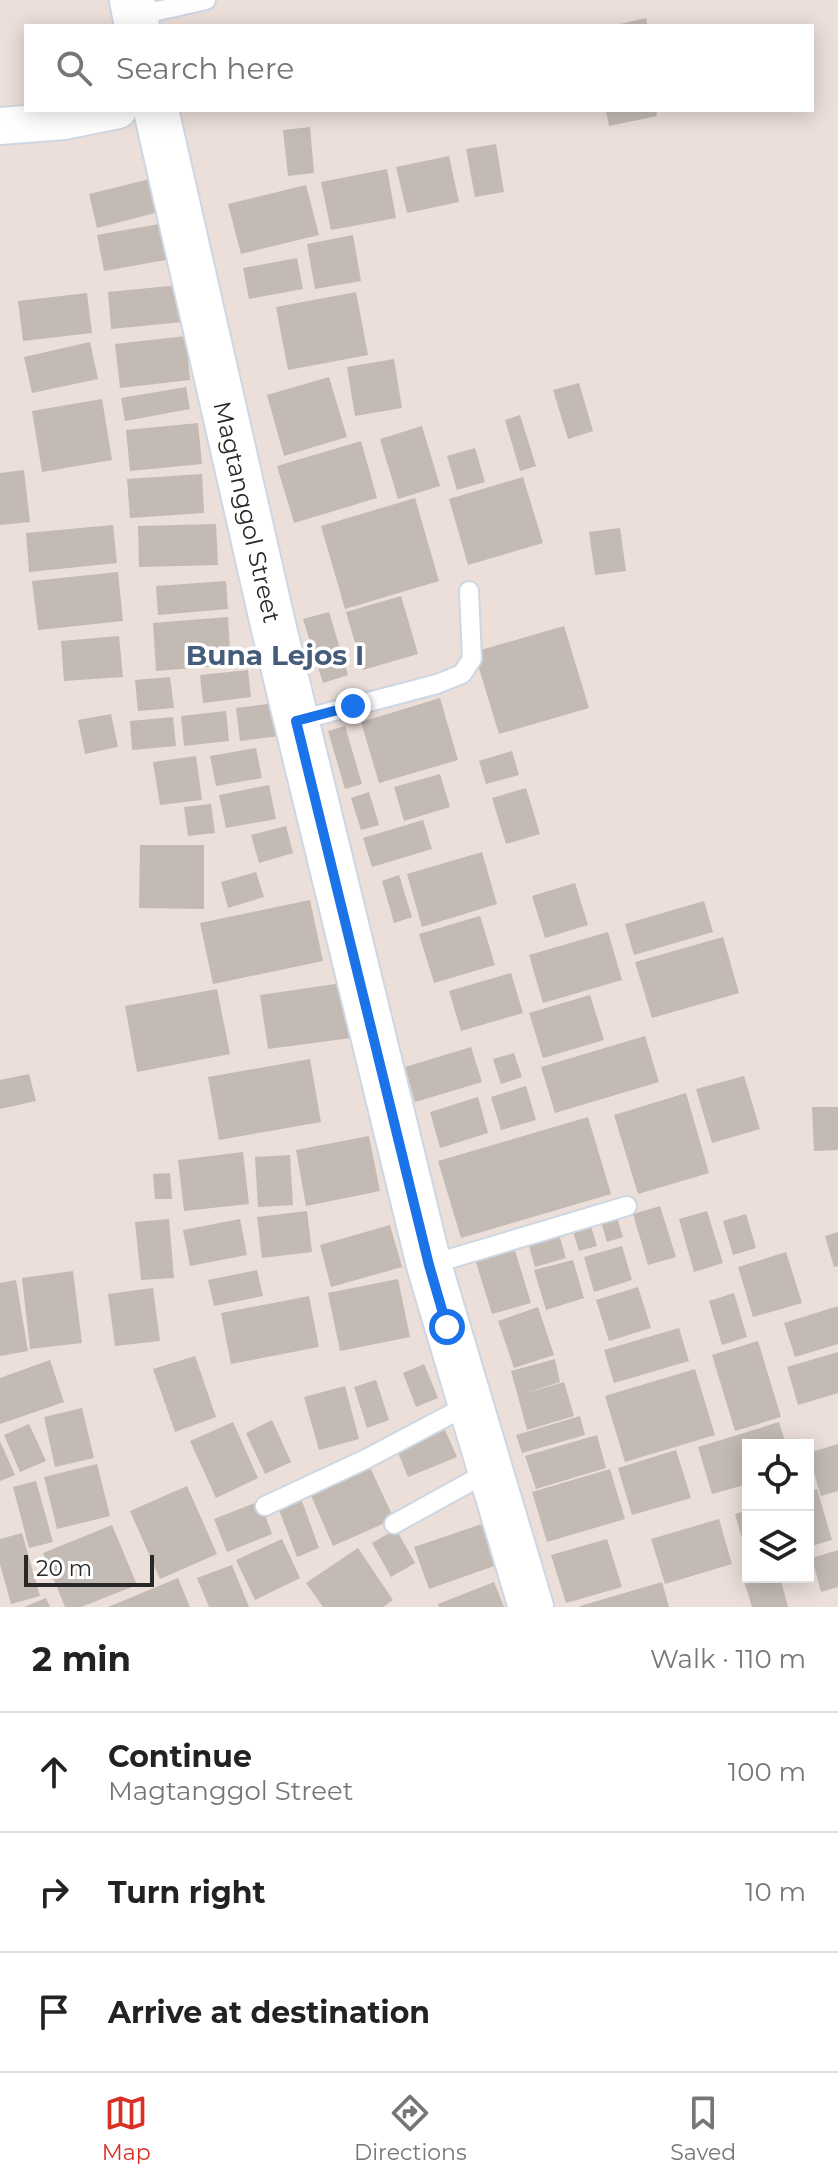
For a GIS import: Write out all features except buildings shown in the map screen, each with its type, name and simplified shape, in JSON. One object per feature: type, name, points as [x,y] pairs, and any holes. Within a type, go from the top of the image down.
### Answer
[{"type":"street","points":[[0,126],[64,121],[108,112]]},
{"type":"street","name":"Magtanggol Street","points":[[156,112],[296,721],[429,1265],[531,1607]]},
{"type":"lane","points":[[135,14],[206,0]]},
{"type":"lane","points":[[296,721],[437,684],[462,674],[472,659],[469,591]]},
{"type":"lane","points":[[429,1265],[627,1206]]},
{"type":"lane","points":[[265,1506],[366,1459],[470,1404]]},
{"type":"lane","points":[[394,1524],[490,1471]]},
{"type":"district","name":"Buna Lejos I","points":[[275,655]]},
{"type":"route","points":[[353,706],[296,721],[429,1265],[447,1327]]}]
